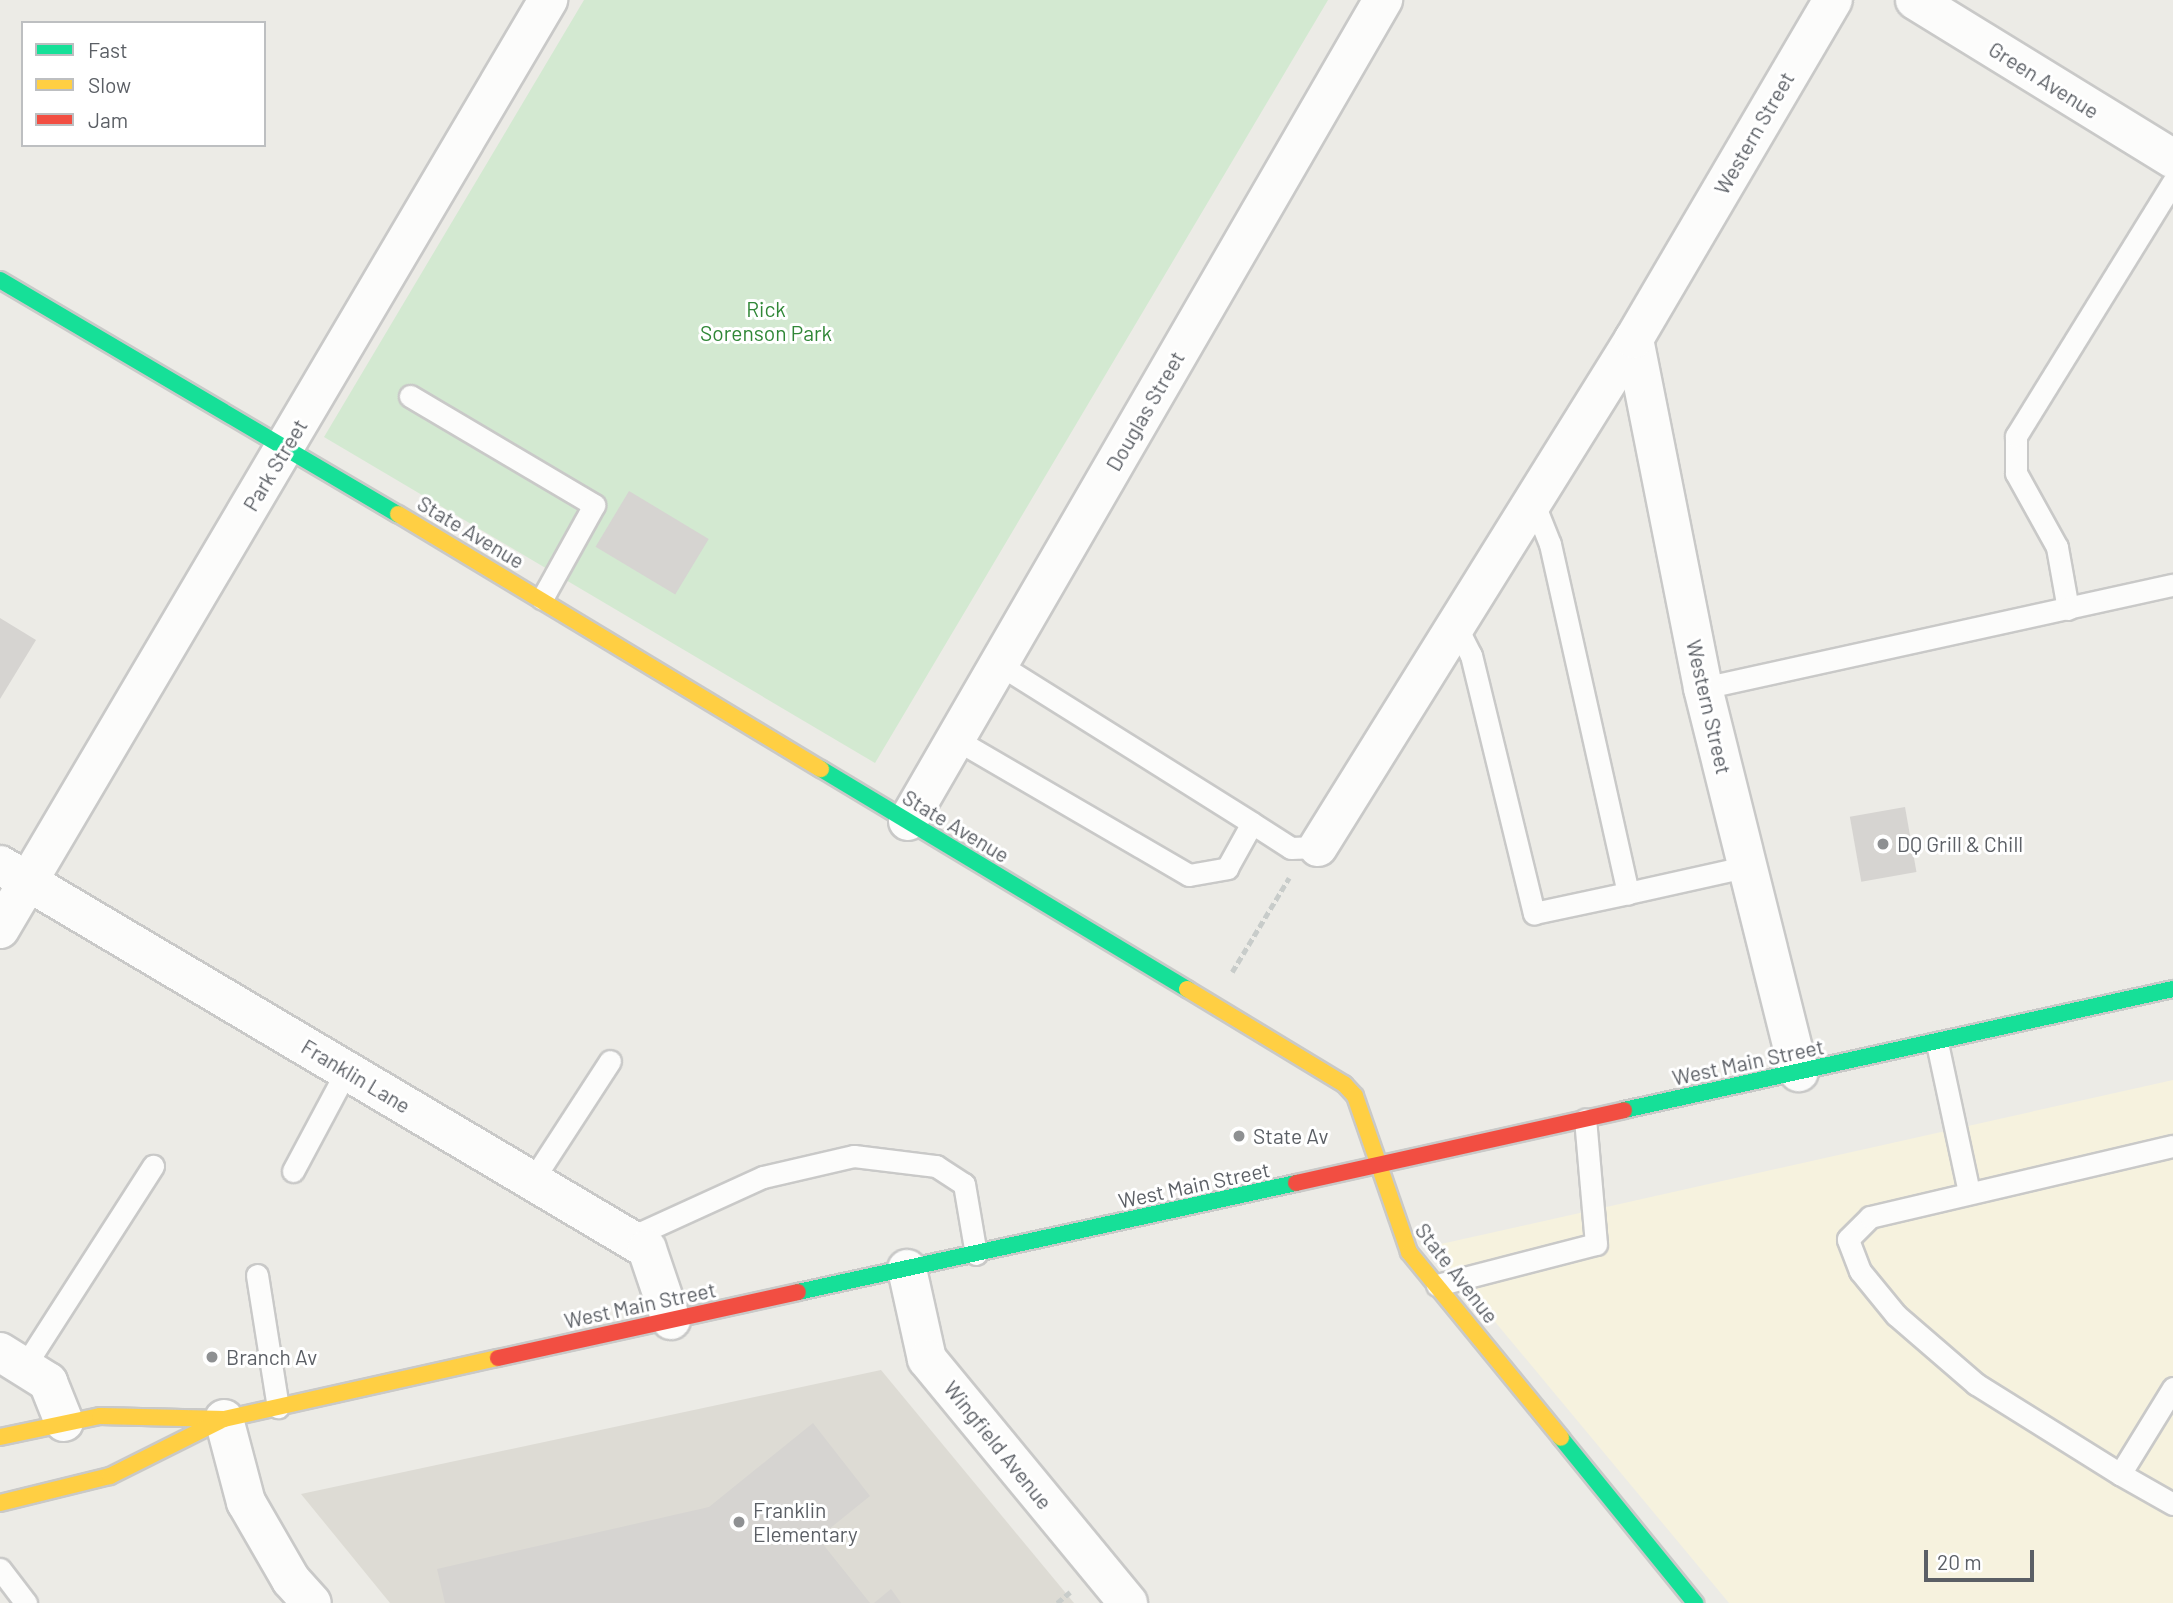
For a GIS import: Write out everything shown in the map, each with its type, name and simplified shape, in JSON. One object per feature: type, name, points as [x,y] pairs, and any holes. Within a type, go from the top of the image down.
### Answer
[{"type":"main road","name":"State Avenue","points":[[0,280],[542,599],[1344,1084],[1355,1096],[1399,1236],[1695,1603]]},
{"type":"main road","name":"West Main Street","points":[[0,1437],[100,1416],[224,1419],[2173,989]]},
{"type":"main road","name":"West Main Street","points":[[0,1503],[110,1476],[224,1419]]},
{"type":"street","name":"Park Street","points":[[0,929],[14,874],[286,446],[548,0]]},
{"type":"street","name":"Douglas Street","points":[[908,821],[1383,0]]},
{"type":"street","name":"Western Street","points":[[1318,847],[1634,339],[1833,0]]},
{"type":"street","name":"Green Avenue","points":[[1915,0],[2173,159]]},
{"type":"street","name":"Western Street","points":[[1634,339],[1703,688],[1800,1072]]},
{"type":"street","name":"Franklin Lane","points":[[14,874],[647,1249],[671,1320]]},
{"type":"street","name":"Wingfield Avenue","points":[[907,1269],[927,1359],[1128,1603]]},
{"type":"street","points":[[12,1359],[48,1382],[65,1422]]},
{"type":"street","points":[[224,1419],[246,1502],[291,1580],[312,1603]]},
{"type":"lane","points":[[2068,609],[2057,547],[2016,473],[2016,436],[2173,182]]},
{"type":"lane","points":[[411,396],[594,505],[542,599]]},
{"type":"lane","points":[[1532,499],[1550,544],[1628,893]]},
{"type":"lane","points":[[1703,688],[2173,585]]},
{"type":"lane","points":[[1455,624],[1471,655],[1534,913],[1749,866]]},
{"type":"lane","points":[[999,664],[1290,848],[1318,847]]},
{"type":"lane","points":[[957,740],[1189,875],[1227,868],[1252,823]]},
{"type":"lane","points":[[1937,1043],[1969,1192]]},
{"type":"lane","points":[[533,1181],[610,1061]]},
{"type":"lane","points":[[293,1171],[347,1070]]},
{"type":"lane","points":[[1437,1285],[1596,1244],[1585,1119]]},
{"type":"lane","points":[[2173,1146],[1870,1217],[1848,1238],[1860,1271],[1896,1315],[1976,1384],[2173,1504]]},
{"type":"lane","points":[[629,1238],[763,1177],[854,1156],[936,1166],[964,1185],[976,1254]]},
{"type":"lane","points":[[12,1359],[153,1166]]},
{"type":"lane","points":[[257,1275],[278,1407]]},
{"type":"lane","points":[[2120,1474],[2173,1388]]},
{"type":"lane","points":[[0,1569],[26,1603]]},
{"type":"path","points":[[1215,1007],[1239,957],[1287,879],[1318,847]]},
{"type":"shaded area","points":[[2173,1080],[2173,1603],[1729,1603],[1432,1246]]},
{"type":"shaded area","points":[[881,1370],[1074,1603],[390,1603],[301,1494]]},
{"type":"green space","name":"Rick Sorenson Park","points":[[584,0],[1328,0],[875,763],[324,437]]},
{"type":"building","points":[[629,491],[709,539],[675,595],[596,547]]},
{"type":"building","points":[[0,618],[36,640],[0,699]]},
{"type":"building","name":"DQ Grill & Chill","points":[[1905,807],[1916,872],[1861,882],[1850,817]]},
{"type":"building","name":"Franklin Elementary","points":[[813,1423],[870,1496],[818,1538],[870,1603],[445,1603],[437,1569],[709,1507]]},
{"type":"building","name":"Franklin Elementary","points":[[891,1589],[901,1603],[874,1603]]},
{"type":"traffic: fast","points":[[0,280],[398,514]]},
{"type":"traffic: fast","points":[[821,769],[1187,989]]},
{"type":"traffic: fast","points":[[1624,1110],[2173,989]]},
{"type":"traffic: fast","points":[[798,1292],[1296,1183]]},
{"type":"traffic: fast","points":[[1561,1438],[1695,1603]]},
{"type":"traffic: slow","points":[[398,514],[821,769]]},
{"type":"traffic: slow","points":[[1187,989],[1344,1084],[1355,1096],[1409,1252],[1561,1438]]},
{"type":"traffic: slow","points":[[0,1437],[100,1416],[224,1419],[498,1358]]},
{"type":"traffic: slow","points":[[0,1503],[110,1476],[220,1421]]},
{"type":"traffic: jam","points":[[1296,1183],[1624,1110]]},
{"type":"traffic: jam","points":[[498,1358],[798,1292]]},
{"type":"place","name":"DQ Grill & Chill","points":[[1883,844]]},
{"type":"place","name":"State Av","points":[[1239,1136]]},
{"type":"place","name":"Branch Av","points":[[212,1357]]},
{"type":"place","name":"Franklin Elementary","points":[[739,1522]]}]
